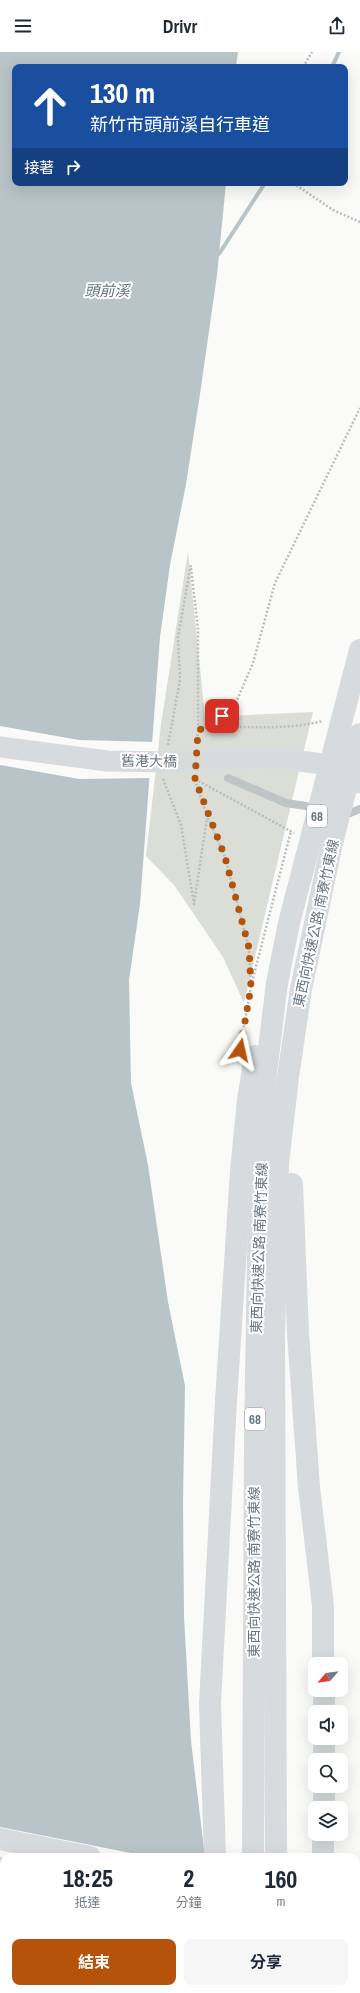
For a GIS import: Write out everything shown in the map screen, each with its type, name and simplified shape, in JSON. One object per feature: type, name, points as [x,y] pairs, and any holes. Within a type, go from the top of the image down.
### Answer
[{"type":"main road","name":"東西向快速公路 南寮竹東線","points":[[253,1853],[255,1442],[259,1200],[266,1073],[277,983],[289,923],[360,650]]},
{"type":"main road","name":"東西向快速公路 南寮竹東線","points":[[276,1853],[274,1338],[278,1163],[288,1077],[301,989],[332,843],[360,734]]},
{"type":"main road","name":"舊港大橋","points":[[0,747],[107,760],[172,762],[250,758],[285,759],[322,764],[360,784]]},
{"type":"main road","points":[[215,1853],[210,1704],[226,1401],[241,1171],[248,1100],[259,1028],[277,983]]},
{"type":"main road","points":[[301,989],[293,1110],[292,1208],[298,1333],[309,1487],[323,1606],[324,1657]]},
{"type":"main road","points":[[0,1839],[70,1853]]},
{"type":"main road","points":[[323,1841],[323,1853]]},
{"type":"lane","points":[[228,778],[286,803],[350,813],[360,809]]},
{"type":"path","points":[[305,64],[312,52]]},
{"type":"path","points":[[297,186],[333,210],[360,222]]},
{"type":"path","points":[[198,731],[211,724],[234,707],[253,663],[275,583],[360,408]]},
{"type":"path","points":[[191,564],[198,629],[197,752]]},
{"type":"path","points":[[211,724],[246,728],[297,727],[327,720]]},
{"type":"path","points":[[195,772],[195,779],[227,865],[249,948],[251,987]]},
{"type":"path","points":[[240,1050],[256,964],[291,831]]},
{"type":"shaded area","points":[[188,552],[205,717],[313,712],[244,1003],[223,957],[174,885],[146,856],[161,724]]},
{"type":"water","name":"頭前溪","points":[[0,52],[238,52],[236,64],[12,64],[12,186],[226,186],[217,275],[200,394],[186,484],[170,565],[160,637],[140,904],[129,980],[131,1083],[148,1165],[168,1302],[185,1386],[183,1502],[184,1617],[191,1741],[205,1853],[0,1853]]},
{"type":"pier","points":[[0,726],[79,740],[155,742],[152,778],[79,779],[0,765]]},
{"type":"pier","points":[[0,1827],[131,1853],[0,1853]]},
{"type":"waterway","points":[[333,64],[339,52]]},
{"type":"waterway","points":[[219,254],[263,186]]},
{"type":"route","points":[[222,716],[198,731],[195,779],[225,857],[249,948],[251,987],[240,1050]]}]
